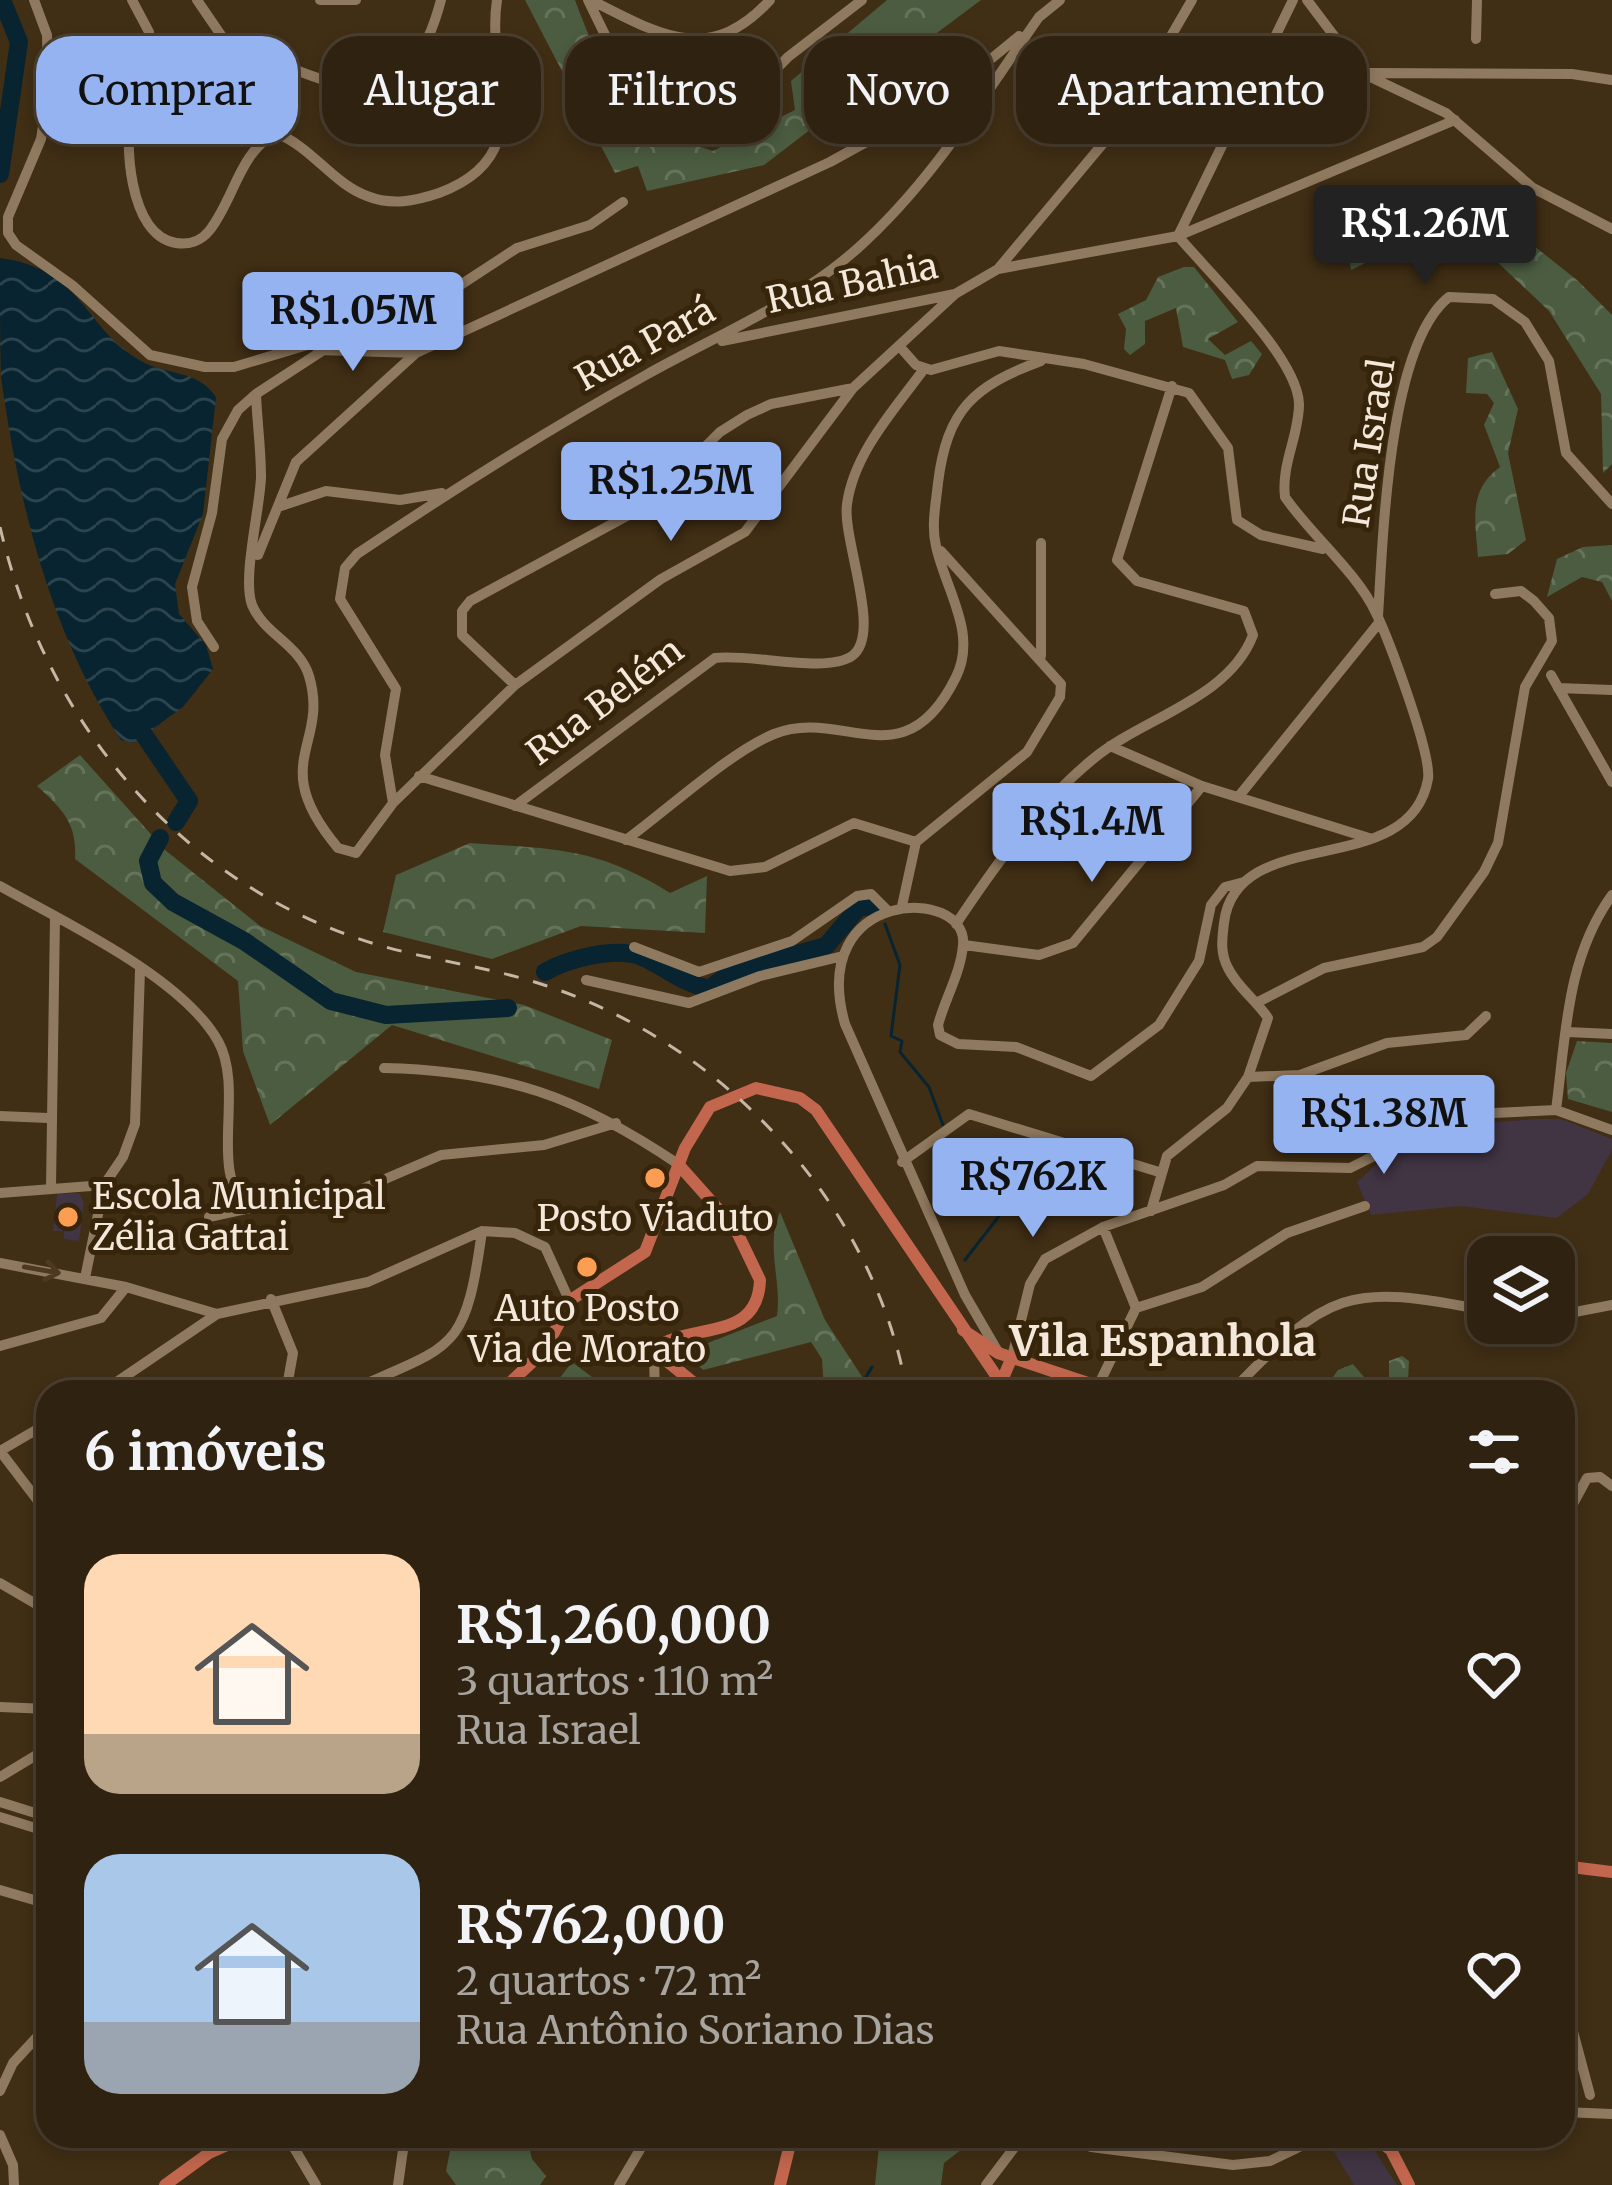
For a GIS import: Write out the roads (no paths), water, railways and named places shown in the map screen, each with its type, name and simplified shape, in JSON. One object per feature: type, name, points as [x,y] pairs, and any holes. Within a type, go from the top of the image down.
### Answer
[{"type":"main road","points":[[513,1380],[544,1351],[570,1302],[645,1252],[685,1148],[710,1107],[739,1090],[778,1090],[800,1098],[829,1126],[993,1380]]},
{"type":"main road","points":[[678,1164],[735,1228],[757,1268],[760,1292],[752,1310],[729,1329],[685,1334],[660,1345],[668,1362],[690,1380]]},
{"type":"main road","points":[[957,1326],[1005,1355],[1080,1380]]},
{"type":"main road","points":[[1000,1380],[1005,1355]]},
{"type":"main road","points":[[1575,1867],[1612,1873]]},
{"type":"main road","points":[[165,2185],[220,2148]]},
{"type":"main road","points":[[780,2185],[789,2148]]},
{"type":"main road","points":[[1388,2148],[1409,2185]]},
{"type":"street","points":[[34,0],[47,34],[48,93],[33,164],[8,217],[16,245],[72,285],[150,355],[206,368],[234,367],[415,310],[503,255],[590,225],[623,202]]},
{"type":"street","points":[[132,0],[149,32],[131,107],[136,193],[158,237],[177,243],[196,242],[208,232],[255,148],[277,133],[296,141],[367,196],[414,202],[468,179],[493,151],[502,130],[496,0]]},
{"type":"street","points":[[197,0],[223,38],[240,48],[359,88],[383,85],[417,64],[431,39],[441,0]]},
{"type":"street","points":[[320,0],[356,0]]},
{"type":"street","points":[[589,0],[641,25],[694,40],[720,38],[770,0]]},
{"type":"street","points":[[589,0],[624,79],[649,104],[670,113],[697,112],[753,92],[788,57],[862,0]]},
{"type":"street","name":"Rua Pará","points":[[393,803],[385,755],[396,689],[346,616],[340,585],[357,554],[649,373],[713,342],[860,247],[933,169],[1039,17],[1060,0]]},
{"type":"street","name":"Rua Bahia","points":[[998,269],[1120,122],[1192,0]]},
{"type":"street","points":[[1151,1211],[1159,1172],[1181,1142],[1227,1108],[1247,1078],[1268,1028],[1258,1002],[1237,981],[1222,952],[1226,910],[1244,882],[1261,869],[1372,839],[1416,804],[1428,772],[1424,742],[1378,620],[1285,497],[1283,478],[1298,424],[1299,396],[1287,366],[1178,236],[1293,0]]},
{"type":"street","points":[[1307,0],[1334,36]]},
{"type":"street","points":[[1476,39],[1477,0]]},
{"type":"street","points":[[254,563],[296,462],[416,353],[903,124],[972,77],[1039,17]]},
{"type":"street","points":[[1367,73],[1572,74],[1612,80]]},
{"type":"street","points":[[1367,76],[1455,120],[1533,188],[1612,229]]},
{"type":"street","name":"Rua Bahia","points":[[713,342],[955,294],[998,269],[1178,236],[1455,120]]},
{"type":"street","points":[[294,346],[324,308],[333,279]]},
{"type":"street","points":[[256,394],[261,477],[249,593],[254,609],[300,657],[309,675],[312,698],[300,764],[306,799],[330,839],[346,853],[364,847],[393,803],[515,685],[672,571],[746,532],[853,388],[955,294]]},
{"type":"street","name":"Rua Israel","points":[[1378,620],[1384,488],[1417,339],[1433,310],[1449,297],[1493,299],[1525,322],[1549,361],[1566,453],[1612,504]]},
{"type":"street","points":[[294,346],[416,353]]},
{"type":"street","points":[[901,348],[924,369],[999,351],[1084,364],[1189,393],[1228,448],[1237,520],[1261,535],[1326,550]]},
{"type":"street","points":[[214,647],[197,621],[192,587],[212,513],[222,439],[238,410],[256,394],[322,351]]},
{"type":"street","points":[[626,841],[767,737],[797,729],[884,736],[928,717],[958,674],[963,655],[956,604],[935,544],[941,458],[955,416],[978,392],[1041,361]]},
{"type":"street","name":"Rua Belém","points":[[515,806],[715,658],[739,655],[820,663],[851,657],[862,644],[865,627],[845,526],[847,502],[864,453],[924,369]]},
{"type":"street","points":[[956,924],[1046,807],[1110,746],[1234,667],[1252,635],[1244,611],[1137,581],[1117,560],[1172,386]]},
{"type":"street","points":[[515,685],[462,635],[462,611],[470,601],[647,505],[720,433],[747,415],[788,400],[853,388]]},
{"type":"street","points":[[278,507],[326,491],[400,500],[452,491]]},
{"type":"street","points":[[1041,543],[1041,656]]},
{"type":"street","points":[[902,907],[916,842],[1027,752],[1060,697],[1061,683],[1041,656],[935,544]]},
{"type":"street","points":[[1258,1002],[1324,968],[1410,952],[1437,937],[1498,842],[1526,687],[1550,651],[1549,618],[1520,591],[1495,594]]},
{"type":"street","points":[[1239,796],[1378,620]]},
{"type":"street","points":[[1551,675],[1612,782]]},
{"type":"street","points":[[1558,688],[1612,690]]},
{"type":"street","points":[[1110,746],[1202,786],[1372,839]]},
{"type":"street","points":[[419,776],[730,871],[749,871],[854,823],[916,842]]},
{"type":"street","points":[[1254,778],[1264,804]]},
{"type":"street","points":[[964,944],[1040,955],[1073,943],[1202,786]]},
{"type":"street","points":[[1005,1355],[902,1162],[845,1024],[837,977],[843,956],[866,921],[887,910],[923,908],[956,924],[964,944],[938,1025],[940,1035],[958,1044],[1016,1047],[1091,1076],[1160,1025],[1199,961],[1211,905],[1225,887],[1244,882]]},
{"type":"street","points":[[0,886],[140,970],[200,1015],[230,1067],[229,1180],[250,1208]]},
{"type":"street","points":[[634,947],[699,972],[792,941],[864,893],[887,910]]},
{"type":"street","points":[[1556,1110],[1573,975],[1587,932],[1606,913],[1612,895]]},
{"type":"street","points":[[51,1187],[48,1118],[55,916]]},
{"type":"street","points":[[586,980],[689,1003],[760,976],[843,956]]},
{"type":"street","points":[[85,1278],[104,1185],[123,1157],[135,1124],[140,970]]},
{"type":"street","points":[[1247,1078],[1300,1075],[1387,1043],[1466,1035],[1486,1016]]},
{"type":"street","points":[[1567,1032],[1612,1034]]},
{"type":"street","points":[[384,1068],[493,1076],[570,1099],[678,1164]]},
{"type":"street","points":[[1005,1355],[1036,1270],[1045,1259],[1103,1227],[1257,1166],[1350,1168],[1376,1154],[1410,1124],[1430,1116],[1556,1110],[1612,1130]]},
{"type":"street","points":[[902,1162],[969,1114],[1159,1172]]},
{"type":"street","points":[[0,1116],[48,1118]]},
{"type":"street","points":[[209,1217],[250,1208],[327,1204],[441,1155],[544,1145],[616,1123]]},
{"type":"street","points":[[0,1193],[104,1185]]},
{"type":"street","points":[[1101,1380],[1136,1308],[1202,1287],[1287,1233],[1365,1206]]},
{"type":"street","points":[[1103,1227],[1136,1308]]},
{"type":"street","points":[[120,1380],[217,1314],[368,1282],[482,1232],[515,1233],[545,1247],[570,1302]]},
{"type":"street","points":[[378,1380],[420,1364],[448,1340],[470,1310],[482,1232]]},
{"type":"street","points":[[0,1263],[126,1287],[217,1314]]},
{"type":"street","points":[[1,1345],[101,1318],[126,1287]]},
{"type":"street","points":[[271,1299],[293,1353],[288,1380]]},
{"type":"street","points":[[1243,1380],[1306,1318],[1347,1299],[1412,1299],[1467,1308]]},
{"type":"street","points":[[1575,1312],[1612,1305]]},
{"type":"street","points":[[655,1380],[654,1359],[660,1345]]},
{"type":"street","points":[[36,1430],[0,1451],[36,1498]]},
{"type":"street","points":[[1575,1499],[1595,1475],[1612,1486]]},
{"type":"street","points":[[0,1583],[36,1605]]},
{"type":"street","points":[[0,1707],[36,1708]]},
{"type":"street","points":[[0,1778],[36,1756]]},
{"type":"street","points":[[0,1802],[36,1813]]},
{"type":"street","points":[[0,1817],[36,1828]]},
{"type":"street","points":[[0,1890],[36,1900]]},
{"type":"street","points":[[0,2091],[13,2063],[36,2038]]},
{"type":"street","points":[[1575,2038],[1590,2095],[1608,2115]]},
{"type":"street","points":[[1584,2115],[1590,2095]]},
{"type":"street","points":[[1575,2114],[1608,2115]]},
{"type":"street","points":[[0,2135],[13,2164],[14,2185]]},
{"type":"street","points":[[294,2148],[316,2185]]},
{"type":"street","points":[[398,2185],[403,2148]]},
{"type":"street","points":[[619,2185],[641,2148]]},
{"type":"street","points":[[986,2185],[1014,2148]]},
{"type":"street","points":[[1099,2148],[1233,2165],[1270,2161],[1297,2148]]},
{"type":"water","points":[[0,258],[49,274],[122,348],[151,366],[191,377],[216,397],[203,514],[175,584],[179,614],[206,645],[213,669],[184,706],[134,743],[121,740],[75,656],[28,520],[1,377]]},
{"type":"waterway","points":[[0,174],[19,42],[2,0]]},
{"type":"waterway","points":[[134,720],[189,801],[176,822]]},
{"type":"waterway","points":[[160,838],[148,861],[153,883],[173,902],[244,941],[331,1001],[386,1015],[508,1008]]},
{"type":"waterway","points":[[545,972],[591,956],[629,954],[709,989],[732,972],[826,946],[859,907],[875,907]]},
{"type":"waterway","points":[[885,924],[900,965],[891,1036],[902,1041],[900,1052],[929,1087],[943,1125]]},
{"type":"waterway","points":[[955,1145],[999,1216],[965,1260]]},
{"type":"waterway","points":[[864,1380],[872,1367]]},
{"type":"railway","points":[[0,527],[20,595],[47,660],[82,721],[123,776],[171,827],[225,871],[285,907],[375,944],[520,978],[610,1011],[672,1047],[729,1090],[780,1140],[825,1196],[862,1257],[889,1323],[904,1380]]},
{"type":"place","name":"Posto Viaduto","points":[[655,1178]]},
{"type":"place","name":"Escola Municipal Zélia Gattai","points":[[68,1217]]},
{"type":"place","name":"Auto Posto Via de Morato","points":[[587,1267]]},
{"type":"district","name":"Vila Espanhola","points":[[1163,1341]]}]
